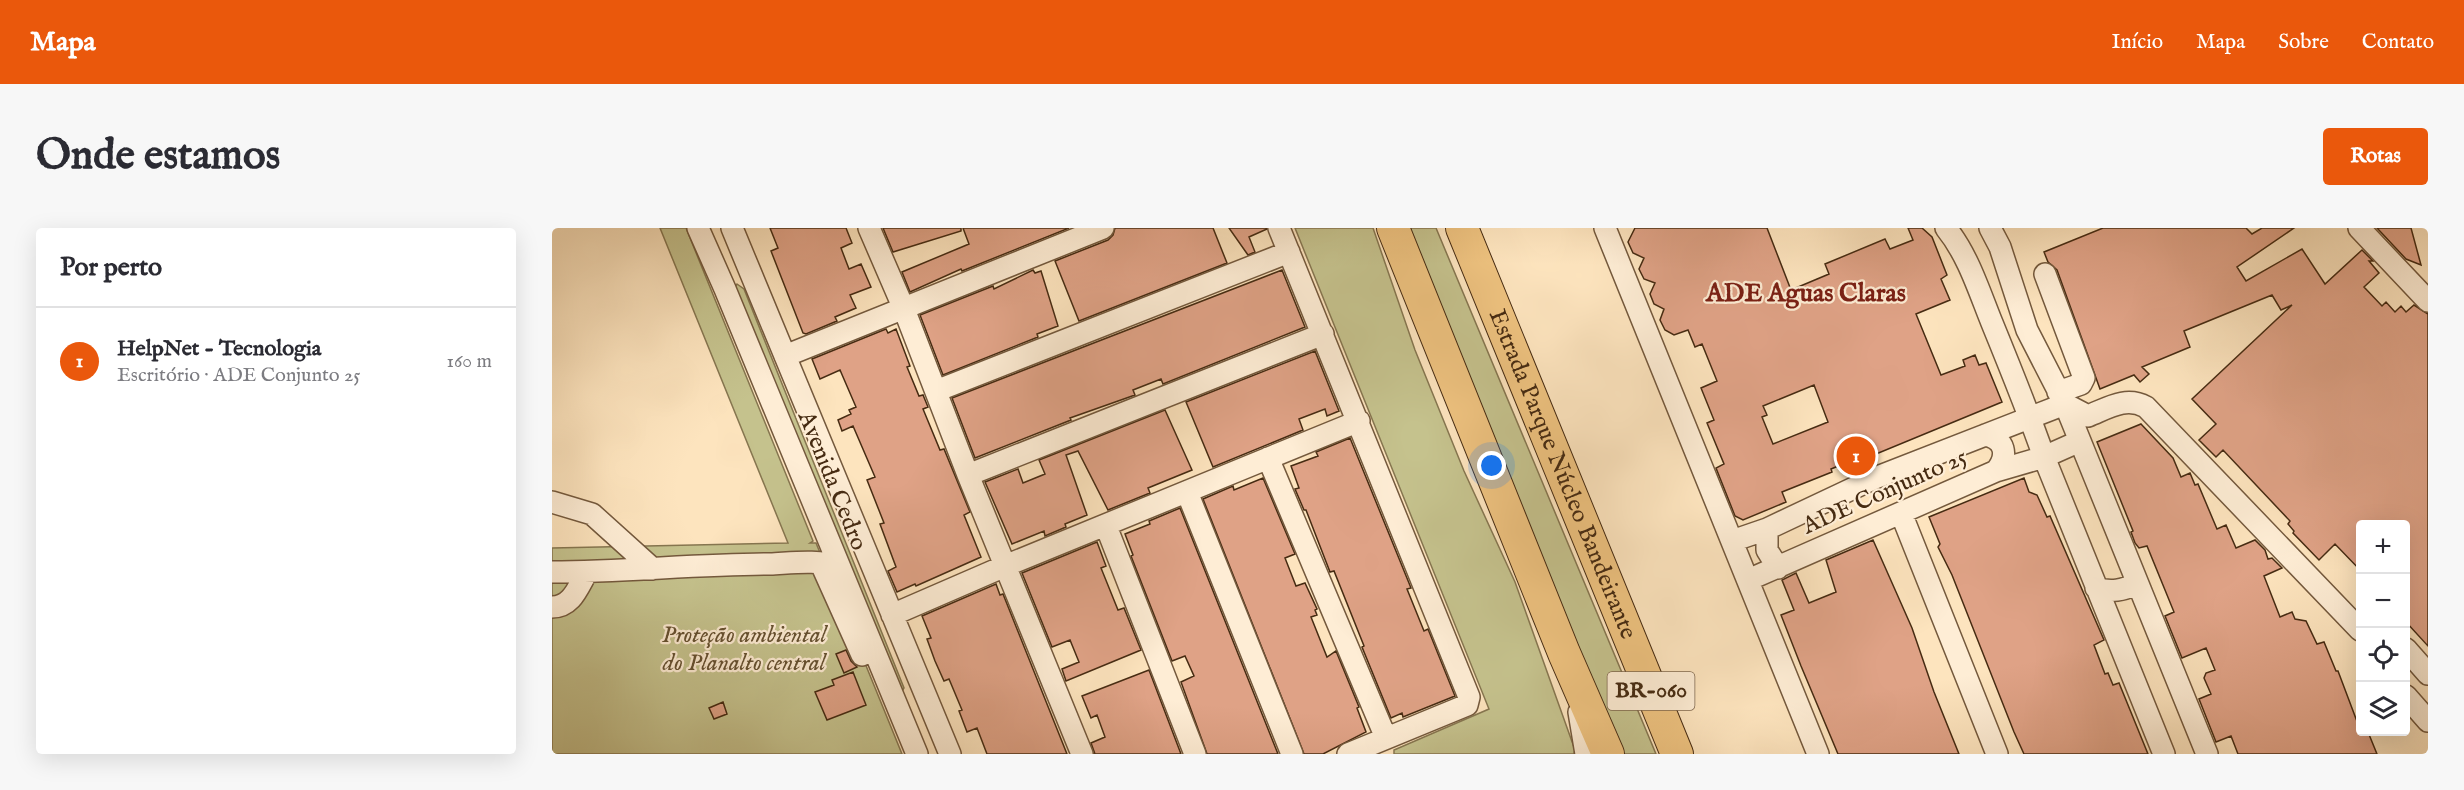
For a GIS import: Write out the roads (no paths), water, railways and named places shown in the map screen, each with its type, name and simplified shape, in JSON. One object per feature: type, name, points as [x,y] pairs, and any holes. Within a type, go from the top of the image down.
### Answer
[{"type":"highway","name":"BR-060","points":[[1393,228],[1564,653],[1608,754]]},
{"type":"highway","name":"Estrada Parque Núcleo Bandeirante","points":[[1462,228],[1671,741],[1689,754]]},
{"type":"street","name":"Avenida Cedro","points":[[698,228],[726,289],[830,544],[830,565],[897,705],[917,754]]},
{"type":"street","name":"Avenida Cedro","points":[[732,228],[950,754]]},
{"type":"street","points":[[869,228],[904,309],[968,475],[1082,754]]},
{"type":"street","points":[[785,356],[1102,228]]},
{"type":"street","points":[[1279,228],[1470,700],[1467,705],[1348,754]]},
{"type":"street","points":[[1605,228],[1818,754]]},
{"type":"street","points":[[1946,228],[1965,257],[1976,283],[2164,754]]},
{"type":"street","points":[[1990,228],[2000,247],[2027,330],[2080,441],[2207,754]]},
{"type":"street","points":[[2359,228],[2428,300]]},
{"type":"street","points":[[711,257],[720,262],[729,260],[740,248]]},
{"type":"street","points":[[936,391],[1289,252]]},
{"type":"street","points":[[1976,283],[1981,275],[2007,270]]},
{"type":"street","name":"ADE Conjunto 25","points":[[1732,542],[1767,529],[1875,478],[2030,417],[2081,384],[2084,378],[2045,274]]},
{"type":"street","points":[[726,289],[723,283],[734,275],[742,276],[754,283]]},
{"type":"street","points":[[968,475],[1323,334]]},
{"type":"street","points":[[2061,398],[2088,416]]},
{"type":"street","points":[[2080,441],[2088,416],[2123,401],[2137,402],[2146,406],[2359,628]]},
{"type":"street","points":[[892,615],[1005,566],[1359,421]]},
{"type":"street","points":[[1985,435],[1994,437],[2001,443],[2004,454],[2003,462],[1996,471]]},
{"type":"street","name":"ADE Conjunto 25","points":[[1748,580],[1996,471],[2044,457],[2080,441]]},
{"type":"street","points":[[1268,458],[1386,738]]},
{"type":"street","points":[[1187,492],[1292,754]]},
{"type":"street","points":[[552,502],[592,514],[653,569]]},
{"type":"street","points":[[1901,513],[1997,754]]},
{"type":"street","points":[[1106,526],[1195,754]]},
{"type":"street","points":[[1767,529],[1767,550],[1778,568]]},
{"type":"street","points":[[552,572],[736,564],[830,565],[856,642],[902,754]]},
{"type":"street","points":[[552,607],[564,606],[570,601],[587,572]]},
{"type":"street","points":[[2096,588],[2106,591],[2123,590],[2137,584]]},
{"type":"street","points":[[1564,653],[1582,720],[1586,754]]},
{"type":"street","points":[[2410,654],[2428,674]]},
{"type":"street","points":[[897,705],[915,700],[922,689]]},
{"type":"street","points":[[2410,701],[2428,721]]},
{"type":"street","points":[[908,731],[920,722],[938,723]]},
{"type":"place","name":"HelpNet - Tecnologia","points":[[1856,456]]},
{"type":"district","name":"ADE Aguas Claras","points":[[1806,293]]},
{"type":"park label","name":"Proteção ambiental do Planalto central","points":[[744,649]]}]
